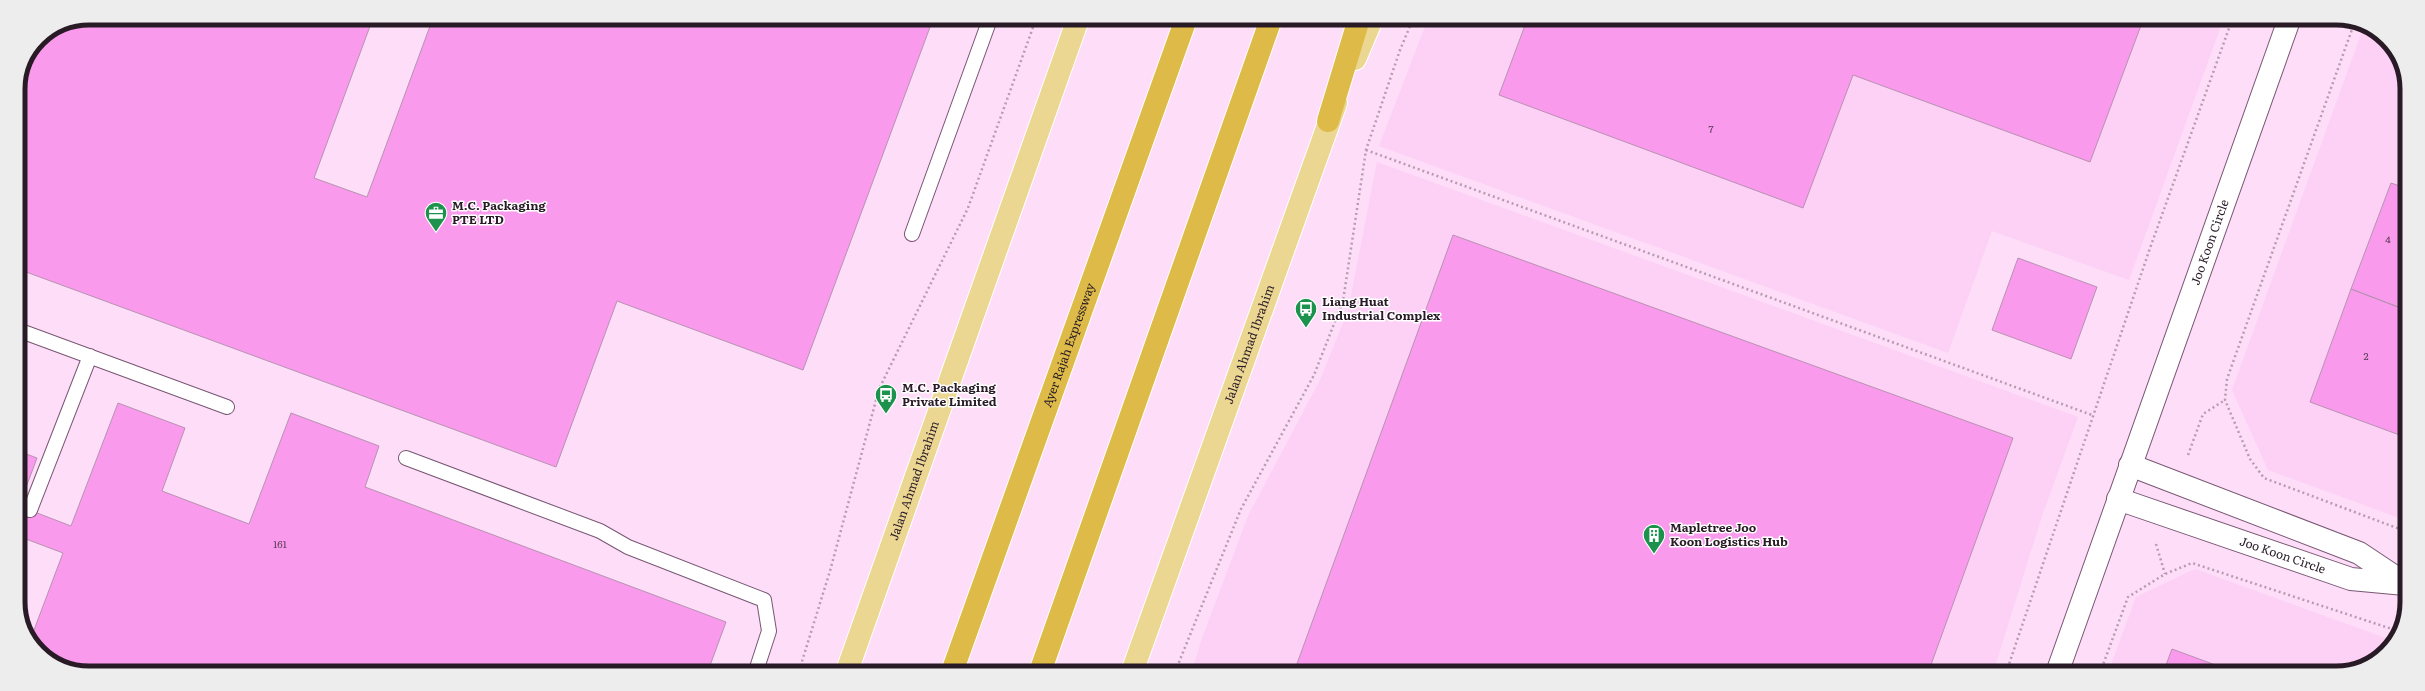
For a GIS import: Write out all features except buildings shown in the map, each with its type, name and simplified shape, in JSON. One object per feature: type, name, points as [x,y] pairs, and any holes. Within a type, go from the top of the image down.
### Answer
[{"type":"highway","name":"Ayer Rajah Expressway","points":[[954,666],[1184,25]]},
{"type":"highway","points":[[1042,666],[1270,25]]},
{"type":"highway","points":[[1328,121],[1357,25]]},
{"type":"main road","name":"Jalan Ahmad Ibrahim","points":[[849,666],[1076,25]]},
{"type":"main road","name":"Jalan Ahmad Ibrahim","points":[[1134,666],[1328,121],[1369,25]]},
{"type":"street","name":"Joo Koon Circle","points":[[2058,666],[2287,25]]},
{"type":"street","name":"Joo Koon Circle","points":[[2130,465],[2359,553],[2400,581]]},
{"type":"street","name":"Joo Koon Circle","points":[[2118,499],[2351,579],[2400,584]]},
{"type":"lane","points":[[912,234],[988,25]]},
{"type":"lane","points":[[25,333],[228,407]]},
{"type":"lane","points":[[30,510],[90,356]]},
{"type":"lane","points":[[406,458],[600,531],[628,547],[764,600],[768,631],[758,666]]},
{"type":"path","points":[[801,666],[830,571],[879,389],[968,208],[1034,25]]},
{"type":"path","points":[[1178,666],[1241,509],[1314,375],[1343,301],[1366,150],[1400,50],[1410,25]]},
{"type":"path","points":[[2008,666],[2092,415],[2230,25]]},
{"type":"path","points":[[2353,27],[2226,379],[2225,400],[2250,459],[2264,478],[2400,529]]},
{"type":"path","points":[[1366,150],[2092,415]]},
{"type":"path","points":[[2103,666],[2128,597],[2165,574],[2192,562],[2393,629]]},
{"type":"shaded area","points":[[1426,25],[2221,25],[2129,280],[1992,231],[1948,353],[1379,146]]},
{"type":"shaded area","points":[[2362,31],[2378,41],[2384,47],[2395,65],[2400,85],[2400,518],[2268,470],[2232,390]]},
{"type":"shaded area","name":"Mapletree Joo Koon Logistics Hub","points":[[1377,162],[2078,417],[2042,516],[1995,666],[1194,666],[1201,641],[1248,516],[1320,380],[1348,311]]},
{"type":"shaded area","points":[[2195,569],[2388,639],[2375,653],[2357,663],[2348,665],[2111,666],[2136,597]]},
{"type":"place","name":"M.C. Packaging PTE LTD","points":[[436,232]]},
{"type":"place","name":"Liang Huat Industrial Complex","points":[[1306,328]]},
{"type":"place","name":"M.C. Packaging Private Limited","points":[[886,414]]},
{"type":"place","name":"Mapletree Joo Koon Logistics Hub","points":[[1654,554]]}]
